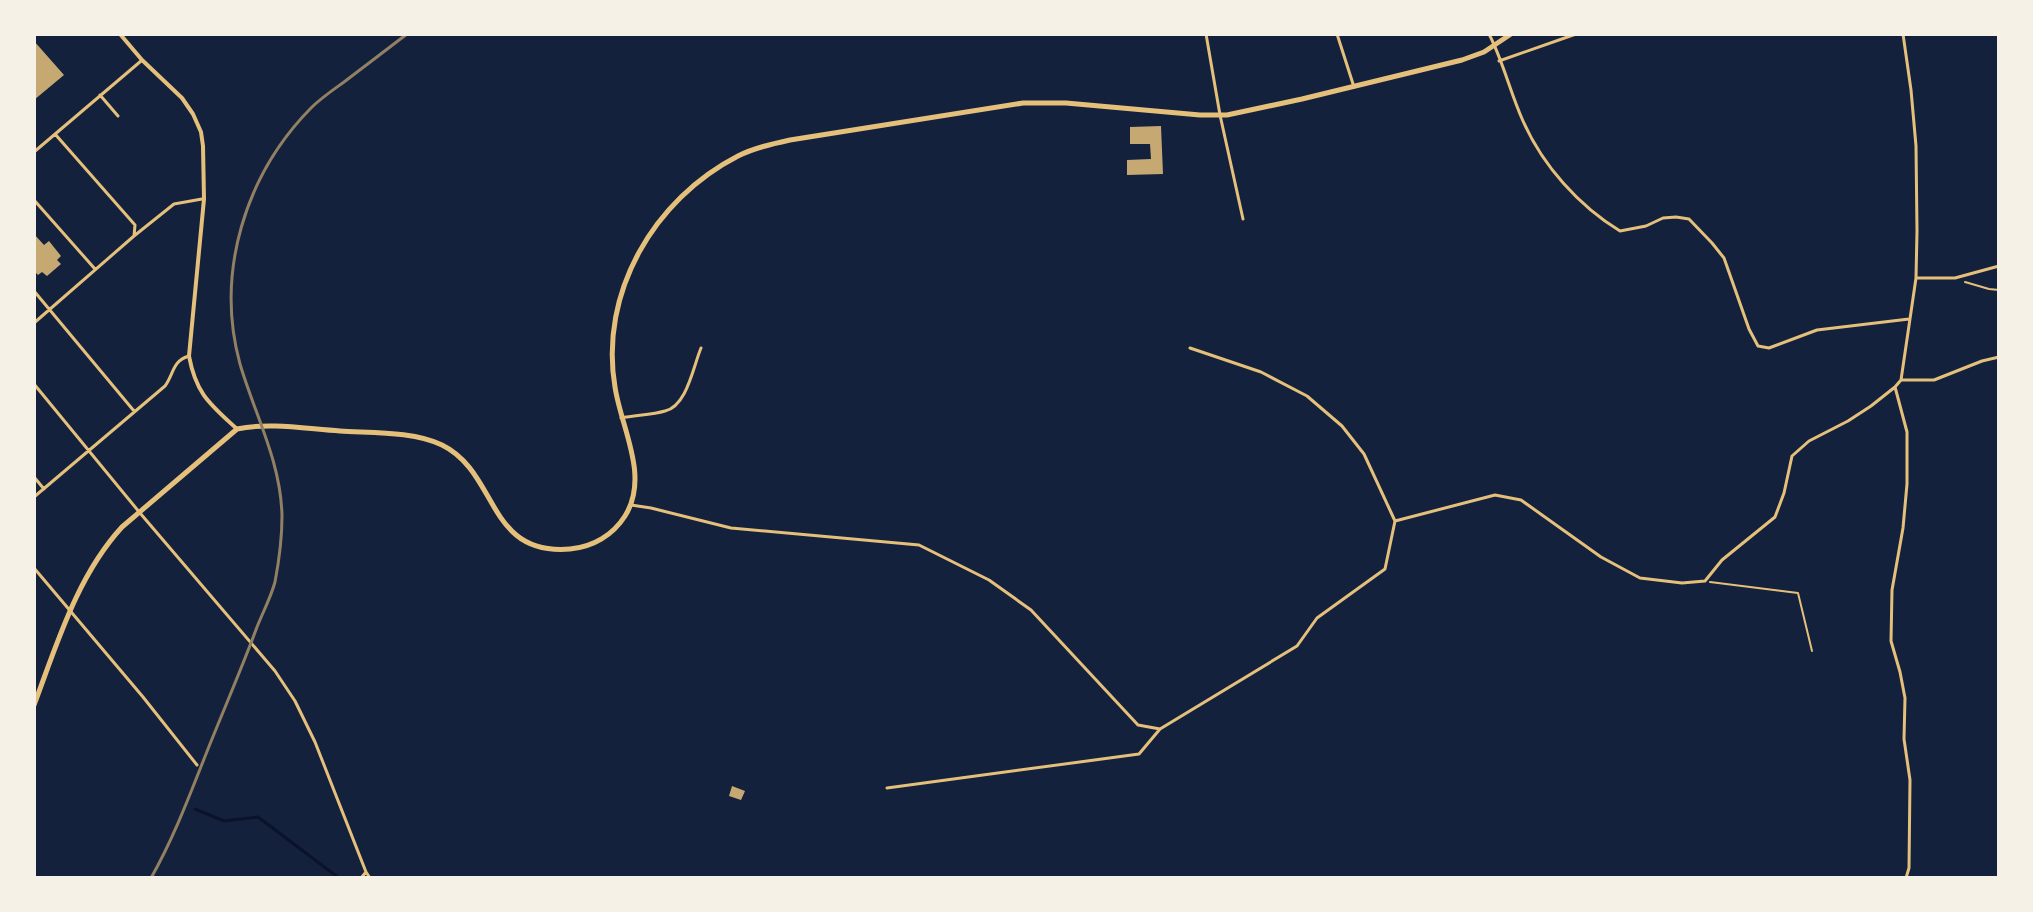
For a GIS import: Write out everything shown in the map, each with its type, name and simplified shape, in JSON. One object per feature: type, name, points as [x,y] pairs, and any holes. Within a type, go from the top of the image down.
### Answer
[{"type":"main road","points":[[34,705],[71,610],[96,558],[122,527],[237,429],[262,426],[355,432],[438,443],[466,464],[511,532],[540,548],[574,549],[594,543],[618,526],[631,505],[636,482],[614,386],[612,343],[615,317],[633,263],[666,211],[685,192],[725,163],[756,148],[1023,103],[1066,103],[1220,115],[1264,108],[1462,60],[1495,46],[1511,34]]},
{"type":"street","points":[[120,34],[182,98],[201,132],[204,199],[189,356],[200,391],[212,407],[237,429]]},
{"type":"street","points":[[1206,34],[1243,219]]},
{"type":"street","points":[[1337,34],[1354,87]]},
{"type":"street","points":[[1489,34],[1536,148],[1582,204],[1620,231],[1646,226],[1663,218],[1689,219],[1724,258],[1758,346],[1769,348],[1817,330],[1909,319]]},
{"type":"street","points":[[1499,61],[1576,34]]},
{"type":"street","points":[[1395,521],[1495,495],[1521,500],[1601,557],[1640,578],[1682,583],[1705,581],[1722,560],[1775,517],[1792,456],[1809,441],[1848,421],[1901,380],[1916,278],[1917,231],[1916,146],[1903,34]]},
{"type":"street","points":[[34,152],[142,60]]},
{"type":"street","points":[[100,95],[118,116]]},
{"type":"street","points":[[55,133],[135,225],[134,236]]},
{"type":"street","points":[[34,323],[174,204],[204,199]]},
{"type":"street","points":[[34,200],[95,270]]},
{"type":"street","points":[[1916,278],[1955,278],[1999,266]]},
{"type":"street","points":[[34,291],[134,412]]},
{"type":"street","points":[[621,418],[668,411],[683,399],[701,348]]},
{"type":"street","points":[[887,788],[1139,754],[1160,729],[1297,646],[1317,618],[1385,569],[1395,521],[1364,454],[1342,426],[1307,396],[1261,372],[1190,348]]},
{"type":"street","points":[[34,497],[165,386],[177,362],[189,356]]},
{"type":"street","points":[[1901,380],[1934,380],[1999,357]]},
{"type":"street","points":[[34,384],[275,671],[295,701],[315,742],[370,878]]},
{"type":"street","points":[[1895,387],[1907,432],[1907,484],[1890,612],[1891,641],[1905,698],[1904,739],[1910,780],[1909,868],[1906,878]]},
{"type":"street","points":[[34,477],[44,489]]},
{"type":"street","points":[[631,505],[731,528],[919,545],[989,580],[1031,610],[1138,725],[1160,729]]},
{"type":"street","points":[[34,568],[197,765]]},
{"type":"street","points":[[361,878],[366,872]]},
{"type":"path","points":[[1955,278],[1999,290]]},
{"type":"path","points":[[1705,581],[1798,593],[1812,651]]},
{"type":"building","points":[[34,41],[64,75],[34,100]]},
{"type":"building","points":[[1161,126],[1163,174],[1127,175],[1127,160],[1151,159],[1150,144],[1130,144],[1130,127]]},
{"type":"building","points":[[34,234],[44,245],[49,241],[61,256],[57,260],[61,264],[47,276],[34,271]]},
{"type":"building","points":[[732,786],[745,791],[741,800],[729,796]]},
{"type":"waterway","points":[[195,809],[224,821],[258,817],[339,878]]},
{"type":"railway","points":[[151,878],[184,810],[269,599],[279,557],[281,496],[266,439],[240,364],[233,330],[231,295],[241,227],[269,163],[311,108],[407,34]]}]
